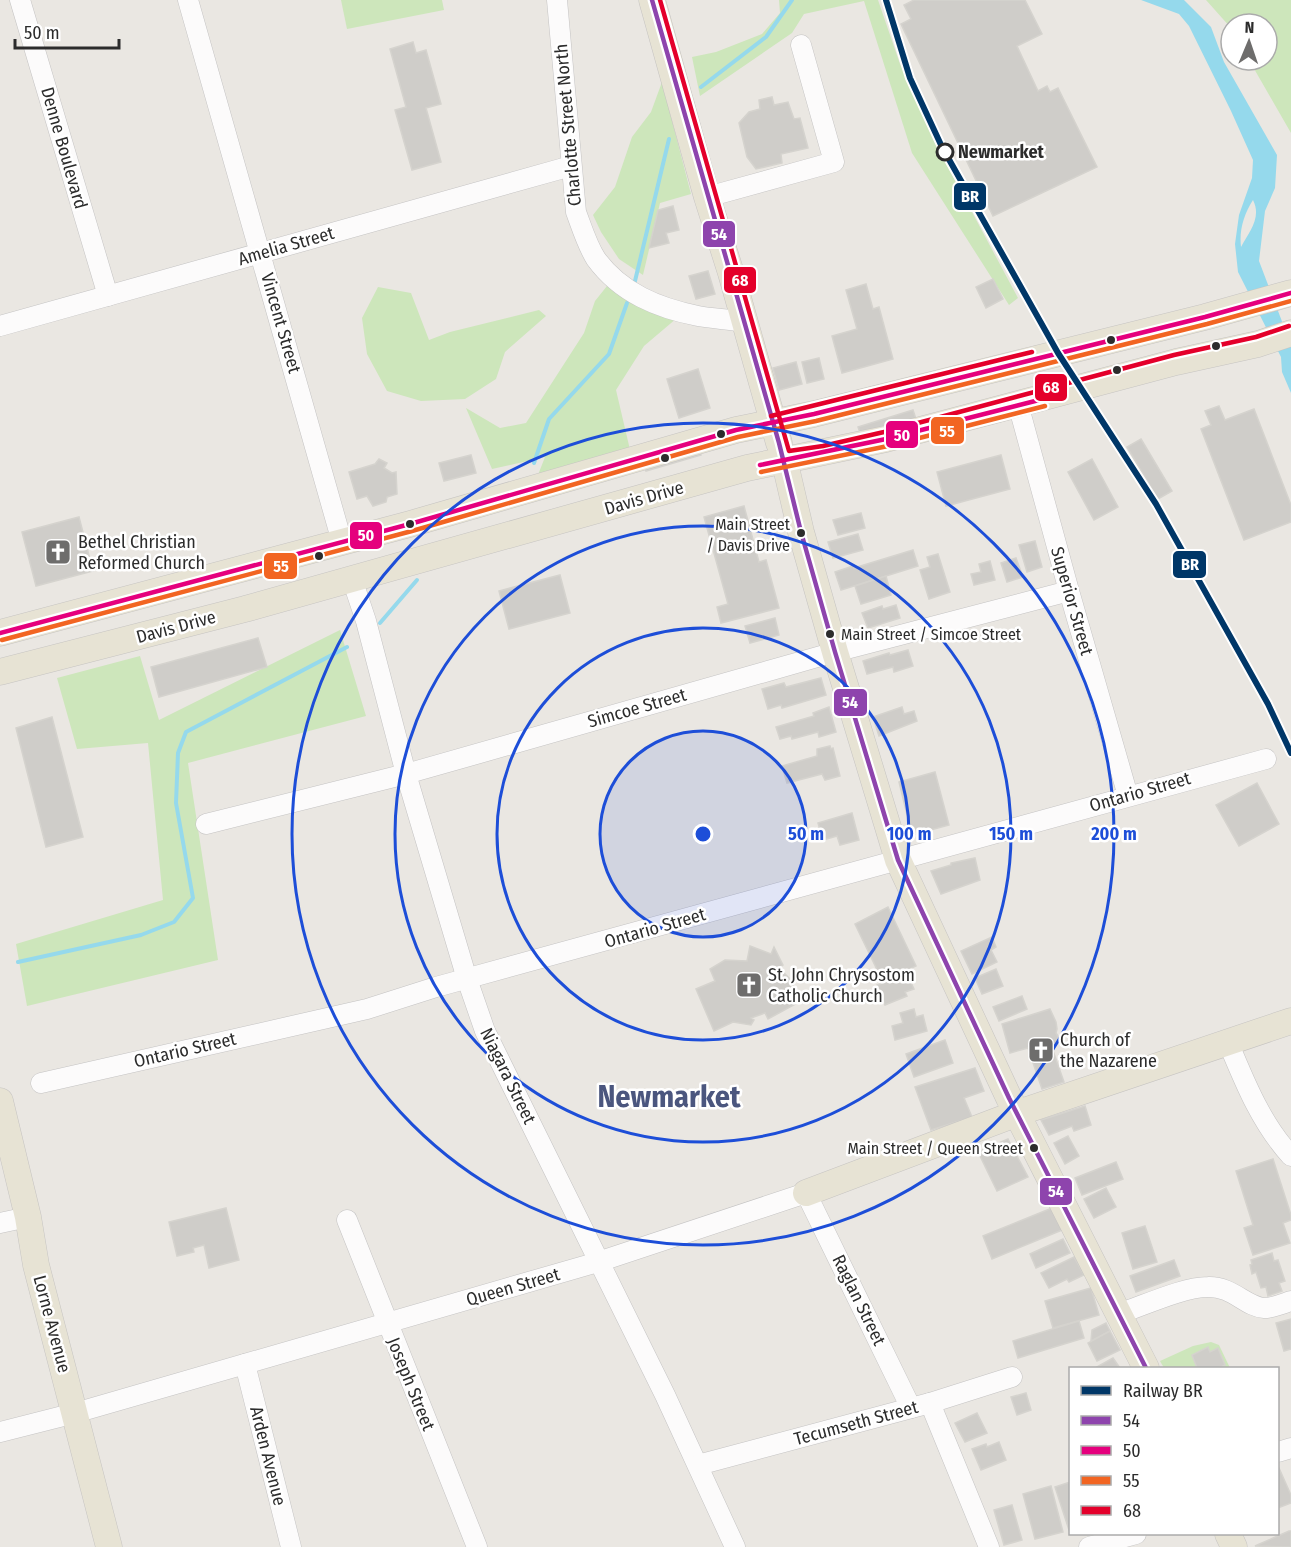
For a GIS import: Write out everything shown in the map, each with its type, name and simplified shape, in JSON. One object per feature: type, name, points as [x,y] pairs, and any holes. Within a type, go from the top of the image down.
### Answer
[{"type":"main road","points":[[652,0],[779,442],[801,532],[835,652],[898,860],[1018,1113],[1145,1367]]},
{"type":"main road","name":"Davis Drive","points":[[0,672],[125,641],[352,579],[779,442],[1291,293]]},
{"type":"main road","name":"Davis Drive","points":[[0,633],[410,525],[736,430],[824,453],[876,442],[1176,362],[1258,344],[1291,333]]},
{"type":"main road","name":"Queen Street","points":[[806,1192],[1018,1113],[1291,1021]]},
{"type":"main road","name":"Lorne Avenue","points":[[0,1101],[28,1217],[36,1265],[109,1547]]},
{"type":"street","name":"Denne Boulevard","points":[[21,0],[108,296]]},
{"type":"street","name":"Vincent Street","points":[[188,0],[342,542]]},
{"type":"street","name":"Charlotte Street North","points":[[557,0],[576,212],[596,259],[622,287],[660,305],[688,313],[744,322]]},
{"type":"street","points":[[707,196],[834,162],[801,45]]},
{"type":"street","name":"Amelia Street","points":[[0,326],[571,166]]},
{"type":"street","name":"Superior Street","points":[[1018,404],[1128,796]]},
{"type":"street","name":"Niagara Street","points":[[352,579],[366,621],[406,774],[467,979],[485,1031],[563,1186],[698,1465],[735,1547]]},
{"type":"street","name":"Simcoe Street","points":[[206,824],[406,774],[835,652],[1069,591]]},
{"type":"street","name":"Ontario Street","points":[[40,1083],[367,1008],[1266,759]]},
{"type":"street","points":[[1228,1042],[1251,1099],[1276,1140],[1291,1156]]},
{"type":"street","name":"Queen Street","points":[[0,1432],[75,1413],[598,1262],[806,1192]]},
{"type":"street","name":"Raglan Street","points":[[806,1192],[921,1406],[989,1547]]},
{"type":"street","points":[[0,1223],[28,1217]]},
{"type":"street","name":"Joseph Street","points":[[347,1220],[477,1547]]},
{"type":"street","points":[[1118,1314],[1192,1289],[1208,1286],[1225,1289],[1263,1308],[1291,1301]]},
{"type":"street","name":"Arden Avenue","points":[[244,1364],[291,1547]]},
{"type":"street","name":"Tecumseth Street","points":[[698,1465],[921,1406],[1012,1377]]},
{"type":"street","points":[[1089,1547],[1129,1535]]},
{"type":"green space","points":[[341,0],[442,0],[444,10],[347,29]]},
{"type":"green space","points":[[779,0],[878,0],[900,64],[935,143],[1018,298],[1009,305],[912,153],[864,1],[804,14],[792,33],[700,96],[692,57],[716,52],[762,34],[780,13]]},
{"type":"green space","points":[[1206,0],[1291,0],[1291,133],[1256,72],[1279,72],[1279,12],[1219,12],[1219,15]]},
{"type":"green space","points":[[662,82],[691,194],[660,203],[643,275],[619,259],[593,215],[615,187],[632,137],[651,112]]},
{"type":"green space","points":[[607,286],[677,318],[644,346],[616,390],[631,454],[536,480],[545,457],[492,469],[466,408],[500,428],[526,423],[584,333],[595,301]]},
{"type":"green space","points":[[378,287],[411,293],[429,340],[450,332],[539,310],[546,316],[505,352],[496,379],[465,399],[421,401],[387,391],[367,354],[362,318]]},
{"type":"green space","points":[[340,630],[366,716],[188,763],[218,960],[27,1006],[16,944],[163,900],[148,743],[77,749],[57,678],[140,656],[159,720]]},
{"type":"green space","points":[[1211,1342],[1219,1345],[1230,1367],[1163,1367],[1160,1361],[1193,1346]]},
{"type":"water","points":[[1141,0],[1184,0],[1211,27],[1219,49],[1219,72],[1230,72],[1277,155],[1275,188],[1265,211],[1259,261],[1291,345],[1291,393],[1282,372],[1281,357],[1238,272],[1235,244],[1239,215],[1252,178],[1253,160],[1189,26],[1179,14]],"holes":[[[1253,200],[1256,213],[1253,225],[1241,247],[1243,222]]]},
{"type":"building","points":[[914,0],[1025,0],[1042,34],[1017,46],[1038,91],[1047,86],[1050,92],[1058,88],[1097,167],[993,216],[901,24],[911,19],[904,5]]},
{"type":"building","points":[[413,42],[416,53],[426,50],[441,104],[426,108],[441,162],[412,170],[395,110],[406,107],[390,49]]},
{"type":"building","points":[[772,97],[774,105],[788,102],[794,119],[800,118],[808,148],[781,154],[782,163],[756,169],[747,157],[739,123],[749,112],[760,109],[759,100]]},
{"type":"building","points":[[673,206],[679,230],[666,233],[669,243],[649,248],[658,210]]},
{"type":"building","points":[[708,271],[715,294],[696,299],[689,276]]},
{"type":"building","points":[[993,279],[1003,299],[986,308],[976,287]]},
{"type":"building","points":[[866,284],[873,309],[879,307],[893,359],[842,373],[832,336],[857,329],[846,290]]},
{"type":"building","points":[[819,358],[824,379],[807,383],[802,362]]},
{"type":"building","points":[[796,362],[802,384],[779,390],[773,368]]},
{"type":"building","points":[[698,369],[710,408],[679,418],[667,379]]},
{"type":"building","points":[[1219,406],[1225,420],[1254,409],[1291,505],[1291,522],[1244,540],[1201,429],[1211,425],[1205,411]]},
{"type":"building","points":[[913,410],[916,419],[861,435],[858,427]]},
{"type":"building","points":[[1141,439],[1172,491],[1158,499],[1127,447]]},
{"type":"building","points":[[699,448],[701,455],[646,471],[643,462]]},
{"type":"building","points":[[471,455],[476,473],[444,481],[439,463]]},
{"type":"building","points":[[1001,455],[1010,489],[946,506],[937,472]]},
{"type":"building","points":[[379,459],[387,463],[384,468],[392,473],[396,472],[397,494],[387,497],[386,502],[373,506],[367,496],[357,499],[349,472],[375,464]]},
{"type":"building","points":[[1092,459],[1118,507],[1094,520],[1068,472]]},
{"type":"building","points":[[744,506],[759,562],[766,560],[779,608],[721,623],[717,607],[728,604],[704,517]]},
{"type":"building","points":[[861,513],[865,528],[838,535],[833,520]]},
{"type":"building","name":"Bethel Christian Reformed Church","points":[[79,517],[93,571],[36,586],[22,532]]},
{"type":"building","points":[[858,534],[863,550],[833,558],[828,542]]},
{"type":"building","points":[[1035,541],[1042,567],[1027,572],[1019,545]]},
{"type":"building","points":[[913,550],[918,566],[841,590],[835,572]]},
{"type":"building","points":[[938,554],[950,592],[929,599],[920,570],[930,567],[927,557]]},
{"type":"building","points":[[1016,558],[1023,577],[1007,582],[1001,563]]},
{"type":"building","points":[[990,561],[995,580],[974,585],[971,574],[981,572],[979,564]]},
{"type":"building","points":[[560,575],[570,613],[509,629],[499,591]]},
{"type":"building","points":[[886,576],[891,595],[861,604],[855,586]]},
{"type":"building","points":[[896,605],[900,618],[868,628],[862,613],[882,606],[883,609]]},
{"type":"building","points":[[775,618],[779,635],[750,643],[745,626]]},
{"type":"building","points":[[258,638],[267,667],[159,697],[151,667]]},
{"type":"building","points":[[908,650],[913,666],[894,672],[893,667],[867,674],[863,661]]},
{"type":"building","points":[[821,678],[826,695],[782,708],[781,705],[768,709],[762,689],[784,683],[786,687]]},
{"type":"building","points":[[829,707],[836,732],[819,737],[818,732],[792,739],[791,736],[780,739],[776,727],[814,716],[813,713]]},
{"type":"building","points":[[902,707],[904,714],[914,711],[917,721],[879,736],[873,717]]},
{"type":"building","points":[[52,717],[83,837],[46,847],[16,728]]},
{"type":"building","points":[[830,746],[831,749],[833,748],[840,776],[825,780],[822,774],[787,783],[782,766],[817,756],[817,749]]},
{"type":"building","points":[[935,772],[949,825],[912,835],[899,782]]},
{"type":"building","points":[[1257,783],[1279,824],[1239,846],[1216,805]]},
{"type":"building","points":[[852,813],[859,840],[840,845],[837,836],[823,840],[818,823]]},
{"type":"building","points":[[975,858],[980,880],[941,894],[931,871],[951,865],[951,863]]},
{"type":"building","points":[[888,907],[916,966],[883,982],[855,924]]},
{"type":"building","points":[[992,937],[996,947],[991,950],[997,962],[972,974],[961,951]]},
{"type":"building","name":"St. John Chrysostom Catholic Church","points":[[750,946],[771,954],[774,947],[783,965],[779,968],[789,978],[801,1001],[768,1019],[765,1013],[751,1018],[754,1020],[751,1025],[733,1022],[714,1031],[696,989],[715,981],[710,969],[725,960],[747,961]]},
{"type":"building","points":[[996,969],[1003,986],[982,994],[975,978]]},
{"type":"building","points":[[907,974],[914,989],[905,992],[907,996],[885,1005],[877,985]]},
{"type":"building","points":[[1022,996],[1027,1009],[999,1021],[993,1007]]},
{"type":"building","points":[[914,1009],[916,1017],[923,1015],[927,1031],[895,1040],[892,1026],[903,1023],[900,1013]]},
{"type":"building","name":"Church of the Nazarene","points":[[1050,1009],[1056,1022],[1056,1033],[1061,1041],[1051,1045],[1064,1082],[1042,1089],[1028,1048],[1010,1053],[1002,1024]]},
{"type":"building","points":[[945,1040],[953,1063],[914,1077],[906,1054]]},
{"type":"building","points":[[975,1068],[984,1091],[964,1098],[972,1117],[931,1130],[915,1087]]},
{"type":"building","points":[[1085,1106],[1091,1125],[1074,1131],[1072,1126],[1049,1135],[1041,1120]]},
{"type":"building","points":[[1068,1136],[1079,1156],[1065,1164],[1054,1143]]},
{"type":"building","points":[[1008,1139],[1028,1177],[997,1191],[978,1152]]},
{"type":"building","points":[[1273,1159],[1291,1215],[1291,1220],[1283,1223],[1290,1243],[1253,1255],[1244,1228],[1253,1225],[1236,1171]]},
{"type":"building","points":[[1116,1162],[1123,1179],[1082,1195],[1075,1178]]},
{"type":"building","points":[[1106,1188],[1116,1207],[1094,1218],[1084,1199]]},
{"type":"building","points":[[226,1208],[239,1260],[209,1268],[204,1245],[193,1248],[194,1252],[177,1256],[169,1222]]},
{"type":"building","points":[[1052,1208],[1062,1230],[992,1259],[983,1236]]},
{"type":"building","points":[[1145,1226],[1157,1262],[1133,1269],[1122,1233]]},
{"type":"building","points":[[1063,1239],[1070,1253],[1036,1268],[1030,1254]]},
{"type":"building","points":[[1272,1253],[1274,1261],[1278,1260],[1285,1281],[1279,1283],[1282,1291],[1268,1296],[1266,1287],[1261,1288],[1256,1272],[1252,1274],[1250,1265],[1251,1260]]},
{"type":"building","points":[[1074,1257],[1084,1275],[1069,1282],[1067,1279],[1049,1288],[1041,1273]]},
{"type":"building","points":[[1174,1260],[1180,1276],[1136,1292],[1130,1276]]},
{"type":"building","points":[[1091,1288],[1099,1315],[1053,1328],[1045,1301]]},
{"type":"building","points":[[1291,1319],[1291,1349],[1284,1351],[1276,1323]]},
{"type":"building","points":[[1079,1321],[1084,1338],[1018,1358],[1013,1341]]},
{"type":"building","points":[[1106,1323],[1110,1331],[1091,1341],[1092,1330]]},
{"type":"building","points":[[1110,1331],[1120,1350],[1097,1361],[1088,1343]]},
{"type":"building","points":[[1208,1347],[1210,1352],[1218,1348],[1225,1365],[1197,1367],[1192,1355]]},
{"type":"building","points":[[1113,1358],[1119,1367],[1097,1367]]},
{"type":"building","points":[[1026,1393],[1031,1410],[1017,1415],[1011,1397]]},
{"type":"building","points":[[977,1413],[987,1433],[965,1442],[955,1423]]},
{"type":"building","points":[[999,1442],[1006,1460],[981,1470],[972,1449],[986,1444],[987,1447]]},
{"type":"building","points":[[1279,1468],[1291,1495],[1291,1503],[1279,1508]]},
{"type":"building","points":[[1069,1482],[1069,1530],[1055,1487]]},
{"type":"building","points":[[1051,1486],[1063,1532],[1035,1539],[1023,1494]]},
{"type":"building","points":[[1012,1505],[1022,1540],[1004,1545],[994,1510]]},
{"type":"building","points":[[1291,1531],[1291,1547],[1255,1546]]},
{"type":"waterway","points":[[701,87],[766,37],[792,0]]},
{"type":"waterway","points":[[635,281],[669,139]]},
{"type":"waterway","points":[[534,463],[549,419],[609,354],[627,303]]},
{"type":"waterway","points":[[380,623],[417,580]]},
{"type":"waterway","points":[[18,962],[141,935],[174,922],[193,898],[176,803],[178,753],[186,732],[347,647]]},
{"type":"rail line","name":"BR","points":[[886,0],[910,78],[942,147],[1058,353],[1156,504],[1268,704],[1291,753]]},
{"type":"transit line","name":"54","points":[[652,0],[779,443],[835,652],[898,860],[1009,1098],[1145,1367]]},
{"type":"transit line","name":"68","points":[[660,0],[789,451],[884,432],[1174,355],[1256,337],[1289,326]]},
{"type":"transit line","name":"50","points":[[0,633],[410,524],[736,430],[814,414],[1205,317],[1291,293]]},
{"type":"transit line","name":"55","points":[[2,640],[412,531],[738,437],[816,421],[1291,301]]},
{"type":"transit line","name":"68","points":[[771,416],[1032,352]]},
{"type":"transit line","name":"50","points":[[760,465],[886,439],[1043,399]]},
{"type":"transit line","name":"55","points":[[761,472],[888,446],[1045,406]]},
{"type":"place","name":"Newmarket","points":[[945,152]]},
{"type":"place","name":"Main Street / Davis Drive","points":[[801,533]]},
{"type":"place","name":"Bethel Christian Reformed Church","points":[[58,552]]},
{"type":"place","name":"Main Street / Simcoe Street","points":[[830,634]]},
{"type":"place","name":"St. John Chrysostom Catholic Church","points":[[749,985]]},
{"type":"place","name":"Church of the Nazarene","points":[[1041,1050]]},
{"type":"place","name":"Main Street / Queen Street","points":[[1034,1148]]},
{"type":"district","name":"Newmarket","points":[[669,1097]]}]
